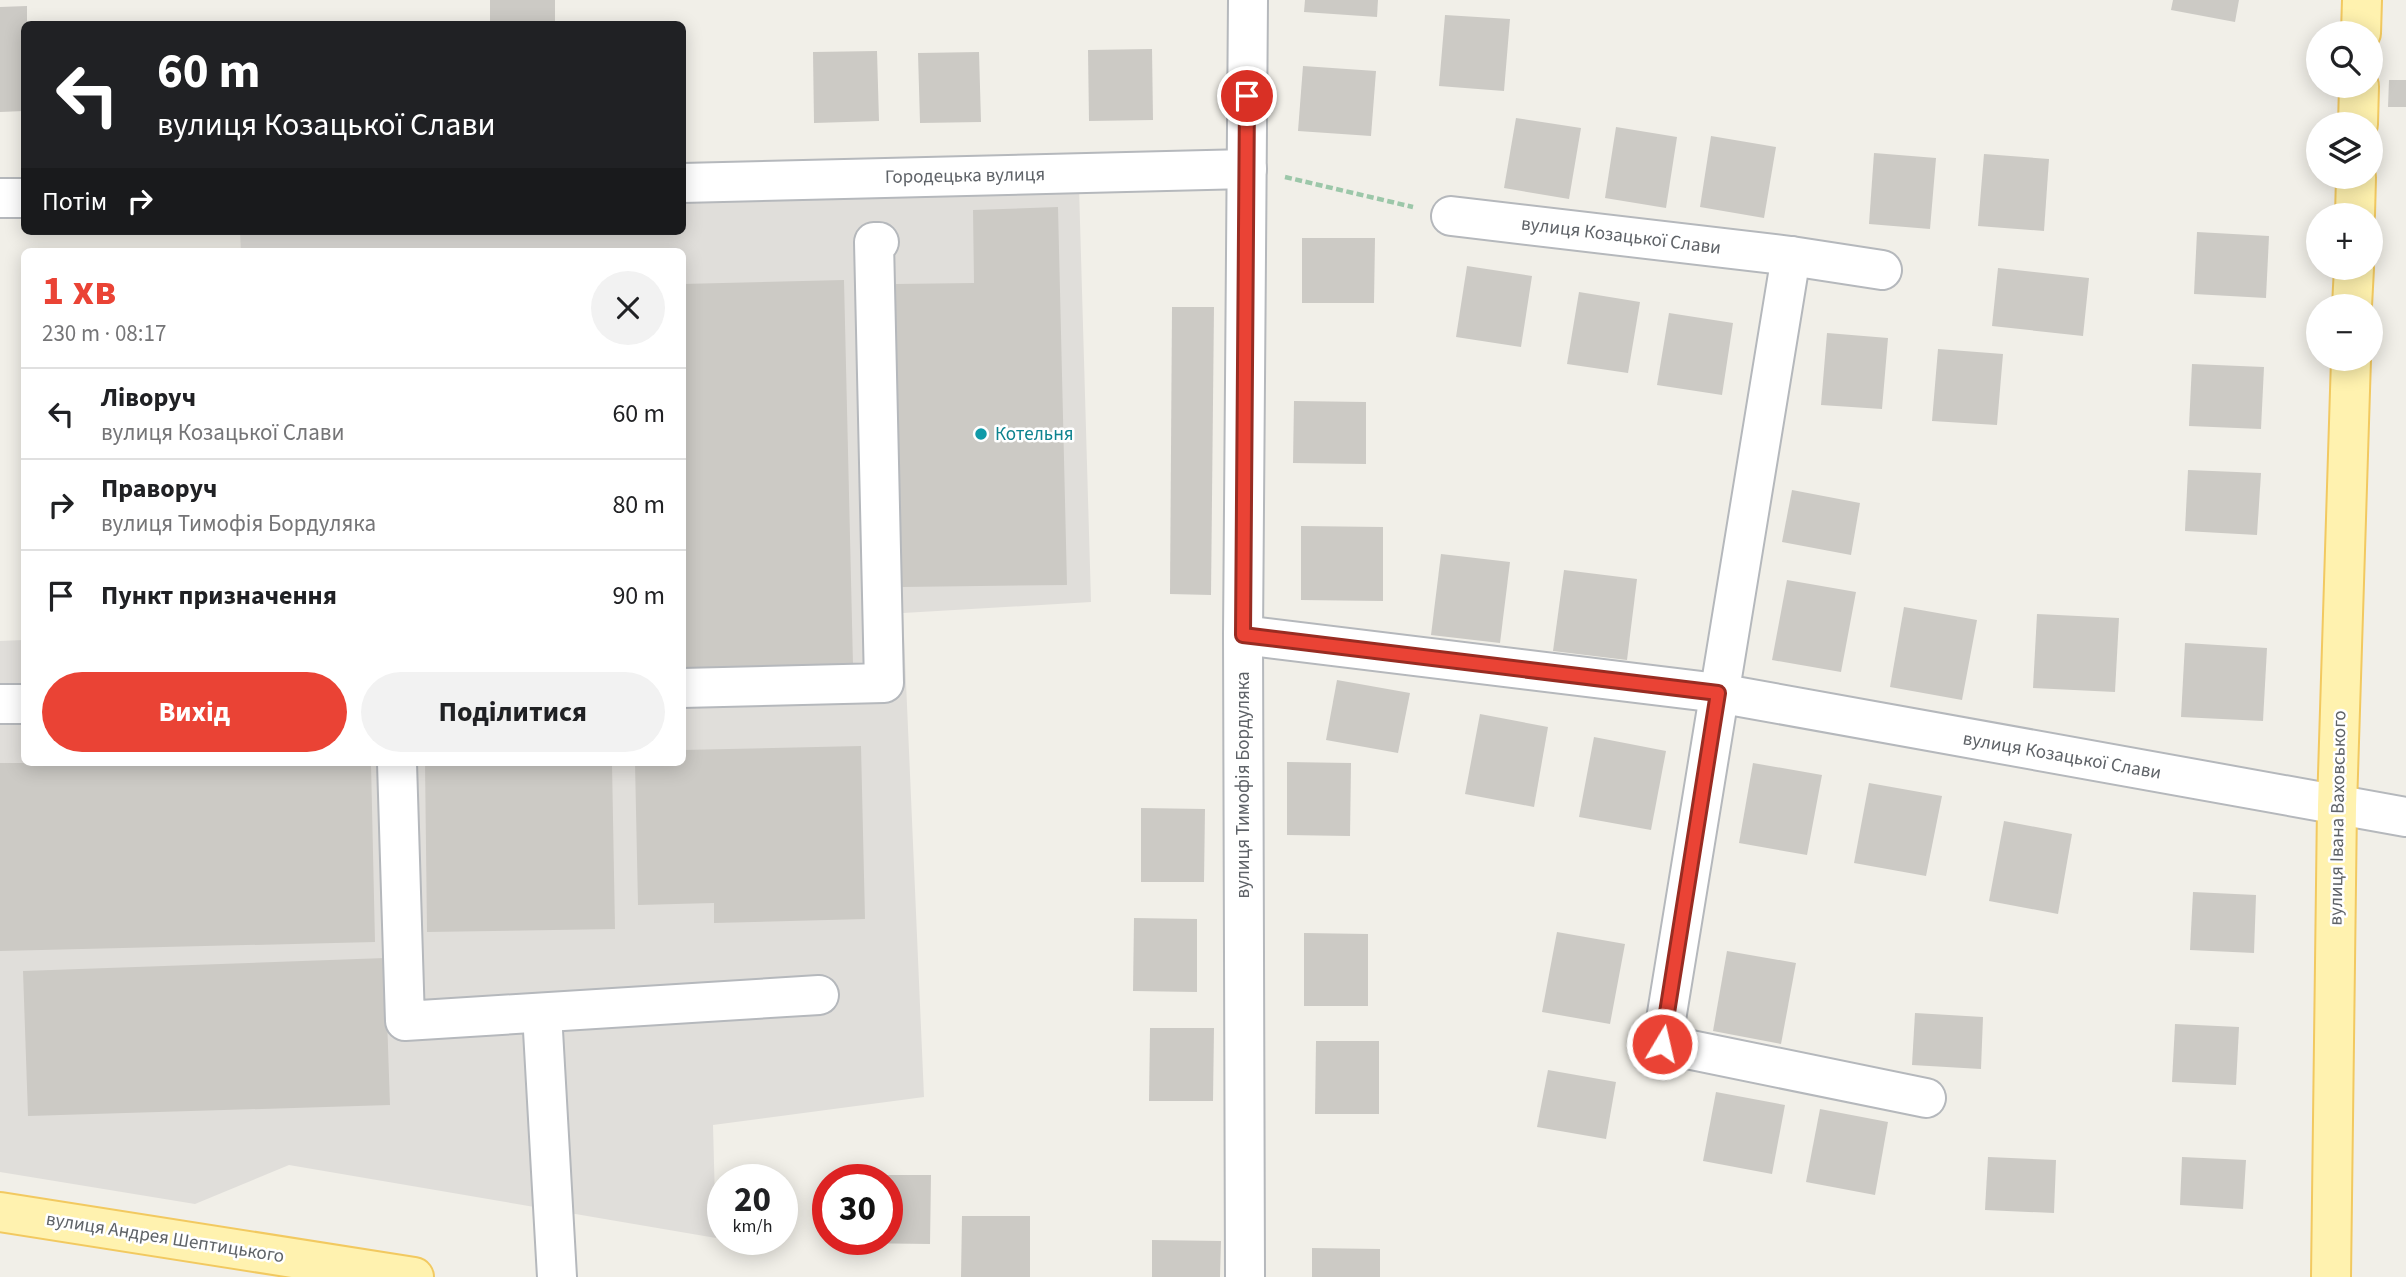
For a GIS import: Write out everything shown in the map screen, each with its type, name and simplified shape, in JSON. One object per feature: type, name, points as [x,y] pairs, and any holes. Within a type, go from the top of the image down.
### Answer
[{"type":"main road","points":[[2361,21],[2362,0]]},
{"type":"main road","name":"вулиця Івана Ваховського","points":[[2331,1277],[2337,806],[2351,371]]},
{"type":"main road","name":"вулиця Андрея Шептицького","points":[[0,1212],[399,1276]]},
{"type":"street","name":"вулиця Тимофія Бордуляка","points":[[1245,1277],[1243,635],[1248,0]]},
{"type":"street","name":"Городецька вулиця","points":[[686,183],[1247,169]]},
{"type":"street","points":[[0,198],[21,198]]},
{"type":"street","name":"вулиця Козацької Слави","points":[[1451,216],[1791,256],[1882,270]]},
{"type":"street","points":[[686,688],[884,683],[874,242],[879,242]]},
{"type":"street","points":[[1791,256],[1662,1044],[1926,1098]]},
{"type":"street","name":"вулиця Козацької Слави","points":[[1243,635],[1718,693],[2406,817]]},
{"type":"street","points":[[0,705],[21,704]]},
{"type":"street","points":[[397,766],[405,1021],[819,995]]},
{"type":"street","points":[[542,1013],[557,1277]]},
{"type":"path","points":[[1247,169],[1451,216]]},
{"type":"shaded area","points":[[1079,187],[1091,602],[903,613],[924,1097],[713,1125],[714,1164],[707,1164],[707,1236],[289,1165],[195,1204],[0,1172],[0,641],[21,640],[21,766],[686,766],[686,248],[241,248],[240,235],[686,235],[686,197]]},
{"type":"building","points":[[490,0],[555,0],[555,21],[490,21]]},
{"type":"building","points":[[1305,0],[1378,0],[1377,17],[1304,12]]},
{"type":"building","points":[[2173,0],[2239,0],[2235,22],[2171,10]]},
{"type":"building","points":[[27,6],[27,21],[21,21],[21,111],[0,112],[0,7]]},
{"type":"building","points":[[1445,15],[1510,19],[1504,91],[1439,86]]},
{"type":"building","points":[[1152,49],[1153,120],[1089,121],[1088,50]]},
{"type":"building","points":[[877,51],[879,121],[814,123],[813,52]]},
{"type":"building","points":[[979,52],[981,122],[920,123],[918,53]]},
{"type":"building","points":[[1303,66],[1376,71],[1371,136],[1298,131]]},
{"type":"building","points":[[2389,80],[2406,80],[2406,107],[2388,107]]},
{"type":"building","points":[[1516,118],[1581,128],[1569,199],[1504,188]]},
{"type":"building","points":[[1616,127],[1677,137],[1666,208],[1605,198]]},
{"type":"building","points":[[1711,136],[1776,147],[1764,218],[1700,207]]},
{"type":"building","points":[[1874,153],[1936,158],[1930,229],[1869,224]]},
{"type":"building","points":[[1984,154],[2049,159],[2044,231],[1978,226]]},
{"type":"building","name":"Котельня","points":[[1058,207],[1067,585],[902,587],[895,284],[974,283],[973,210]]},
{"type":"building","points":[[2197,232],[2269,236],[2266,298],[2194,294]]},
{"type":"building","points":[[1302,238],[1375,238],[1374,303],[1302,303]]},
{"type":"building","points":[[1467,266],[1532,276],[1521,347],[1456,337]]},
{"type":"building","points":[[1998,268],[2089,278],[2083,336],[1992,326]]},
{"type":"building","points":[[844,280],[853,665],[686,670],[686,284]]},
{"type":"building","points":[[1579,292],[1640,302],[1628,373],[1567,364]]},
{"type":"building","points":[[1172,307],[1214,307],[1211,595],[1170,594]]},
{"type":"building","points":[[1669,313],[1733,323],[1722,395],[1657,385]]},
{"type":"building","points":[[1827,333],[1888,338],[1882,409],[1821,405]]},
{"type":"building","points":[[1938,349],[2003,354],[1997,425],[1932,421]]},
{"type":"building","points":[[2192,364],[2264,367],[2261,429],[2189,426]]},
{"type":"building","points":[[1294,401],[1366,402],[1366,464],[1293,463]]},
{"type":"building","points":[[2188,470],[2261,473],[2257,535],[2185,531]]},
{"type":"building","points":[[1792,490],[1860,503],[1851,555],[1782,542]]},
{"type":"building","points":[[1301,526],[1383,527],[1383,601],[1301,600]]},
{"type":"building","points":[[1441,554],[1510,562],[1500,643],[1431,635]]},
{"type":"building","points":[[1564,570],[1637,579],[1627,660],[1553,651]]},
{"type":"building","points":[[1787,580],[1856,592],[1841,672],[1772,660]]},
{"type":"building","points":[[1904,607],[1977,620],[1962,700],[1890,687]]},
{"type":"building","points":[[2037,614],[2119,618],[2115,692],[2033,688]]},
{"type":"building","points":[[2185,643],[2267,648],[2263,721],[2181,717]]},
{"type":"building","points":[[1337,680],[1410,693],[1398,753],[1326,740]]},
{"type":"building","points":[[1480,714],[1548,727],[1534,807],[1465,794]]},
{"type":"building","points":[[1594,737],[1666,751],[1651,830],[1579,817]]},
{"type":"building","points":[[861,746],[865,919],[714,923],[714,903],[638,905],[635,766],[686,766],[686,750]]},
{"type":"building","points":[[1287,762],[1351,763],[1350,836],[1287,835]]},
{"type":"building","points":[[0,763],[21,763],[21,766],[371,766],[375,942],[0,951]]},
{"type":"building","points":[[1753,763],[1822,775],[1807,855],[1739,843]]},
{"type":"building","points":[[425,766],[612,766],[615,929],[427,932]]},
{"type":"building","points":[[1869,783],[1942,796],[1926,876],[1854,863]]},
{"type":"building","points":[[1141,808],[1205,809],[1204,882],[1141,882]]},
{"type":"building","points":[[2004,821],[2072,834],[2058,914],[1989,901]]},
{"type":"building","points":[[2193,892],[2256,895],[2254,953],[2190,950]]},
{"type":"building","points":[[1134,918],[1197,919],[1197,992],[1133,991]]},
{"type":"building","points":[[1557,932],[1625,944],[1610,1024],[1542,1012]]},
{"type":"building","points":[[1304,933],[1368,934],[1368,1006],[1304,1006]]},
{"type":"building","points":[[1727,951],[1796,963],[1781,1044],[1713,1031]]},
{"type":"building","points":[[385,958],[390,1105],[28,1116],[23,971]]},
{"type":"building","points":[[1915,1013],[1983,1017],[1981,1069],[1912,1065]]},
{"type":"building","points":[[2175,1024],[2239,1027],[2236,1085],[2172,1082]]},
{"type":"building","points":[[1150,1028],[1214,1028],[1213,1101],[1149,1101]]},
{"type":"building","points":[[1316,1041],[1379,1041],[1379,1114],[1315,1114]]},
{"type":"building","points":[[1548,1070],[1616,1082],[1606,1139],[1537,1127]]},
{"type":"building","points":[[1716,1092],[1785,1105],[1772,1174],[1703,1161]]},
{"type":"building","points":[[1820,1109],[1888,1122],[1875,1195],[1806,1182]]},
{"type":"building","points":[[1988,1157],[2056,1160],[2054,1213],[1985,1210]]},
{"type":"building","points":[[2182,1157],[2246,1160],[2243,1209],[2180,1205]]},
{"type":"building","points":[[903,1175],[931,1175],[930,1244],[903,1244]]},
{"type":"building","points":[[962,1216],[1030,1216],[1030,1277],[961,1277]]},
{"type":"building","points":[[1152,1240],[1221,1241],[1220,1277],[1152,1277]]},
{"type":"building","points":[[1312,1248],[1380,1249],[1380,1277],[1312,1277]]},
{"type":"place","name":"Котельня","points":[[981,434]]},
{"type":"route","points":[[1247,96],[1243,635],[1718,693],[1662,1044]]}]
